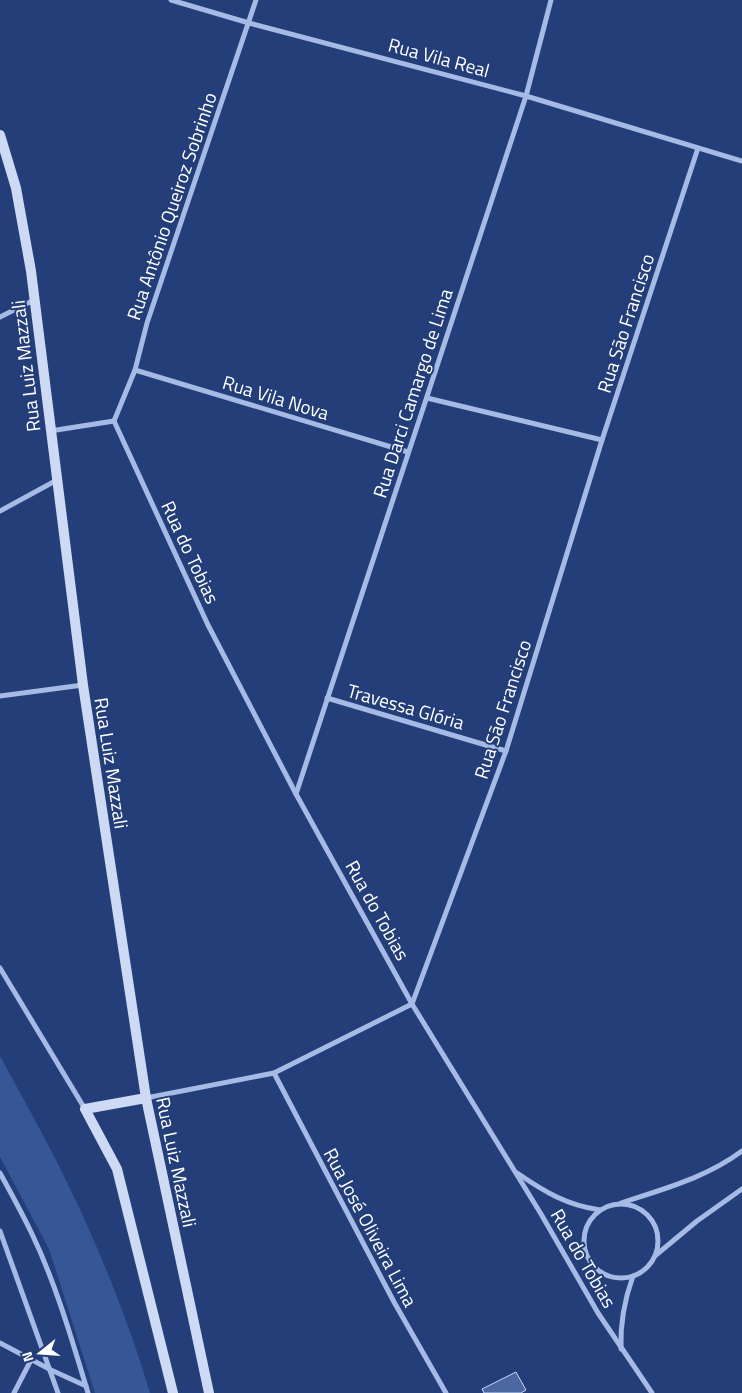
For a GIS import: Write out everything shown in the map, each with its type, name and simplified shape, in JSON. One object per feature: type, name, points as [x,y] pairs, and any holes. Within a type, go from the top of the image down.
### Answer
[{"type":"street","name":"Rua Vila Real","points":[[171,0],[249,23],[526,96],[742,161]]},
{"type":"street","name":"Rua Antônio Queiroz Sobrinho","points":[[114,421],[135,370],[147,323],[256,0]]},
{"type":"street","name":"Rua Darci Camargo de Lima","points":[[296,794],[326,698],[526,96],[551,0]]},
{"type":"street","name":"Rua Luiz Mazzali","points":[[0,136],[16,188],[34,300],[58,480],[82,685],[146,1098],[209,1393]]},
{"type":"street","name":"Rua São Francisco","points":[[412,1004],[506,751],[602,440],[698,148]]},
{"type":"street","points":[[0,317],[34,300]]},
{"type":"street","name":"Rua Vila Nova","points":[[135,370],[408,452]]},
{"type":"street","points":[[427,398],[602,440]]},
{"type":"street","points":[[50,431],[114,421]]},
{"type":"street","name":"Rua do Tobias","points":[[114,421],[208,625],[296,794],[412,1004],[515,1172],[598,1313],[652,1393]]},
{"type":"street","points":[[0,511],[58,480]]},
{"type":"street","points":[[0,696],[82,685]]},
{"type":"street","name":"Travessa Glória","points":[[326,698],[506,751]]},
{"type":"street","points":[[0,968],[85,1109],[117,1168],[173,1393]]},
{"type":"street","points":[[85,1109],[274,1073],[412,1004]]},
{"type":"street","name":"Rua José Oliveira Lima","points":[[274,1073],[394,1302],[446,1393]]},
{"type":"street","points":[[742,1151],[704,1174],[674,1186],[610,1205],[600,1210],[592,1217],[584,1236],[588,1257],[602,1273],[622,1278],[633,1276],[646,1268],[656,1255],[697,1221],[742,1189]]},
{"type":"street","points":[[515,1172],[563,1201],[581,1207],[600,1210]]},
{"type":"street","points":[[0,1173],[45,1263],[64,1314],[88,1393]]},
{"type":"street","points":[[620,1203],[640,1209],[649,1215],[655,1224],[658,1234],[656,1255]]},
{"type":"street","points":[[0,1231],[58,1393]]},
{"type":"street","points":[[622,1350],[622,1310],[633,1276]]},
{"type":"street","points":[[0,1343],[86,1386]]},
{"type":"street","points":[[14,1393],[31,1360]]},
{"type":"shaded area","points":[[0,1056],[56,1160],[83,1216],[120,1304],[150,1393],[95,1393],[49,1249],[0,1157]]},
{"type":"building","points":[[516,1372],[526,1390],[521,1393],[484,1393],[482,1389]]}]
